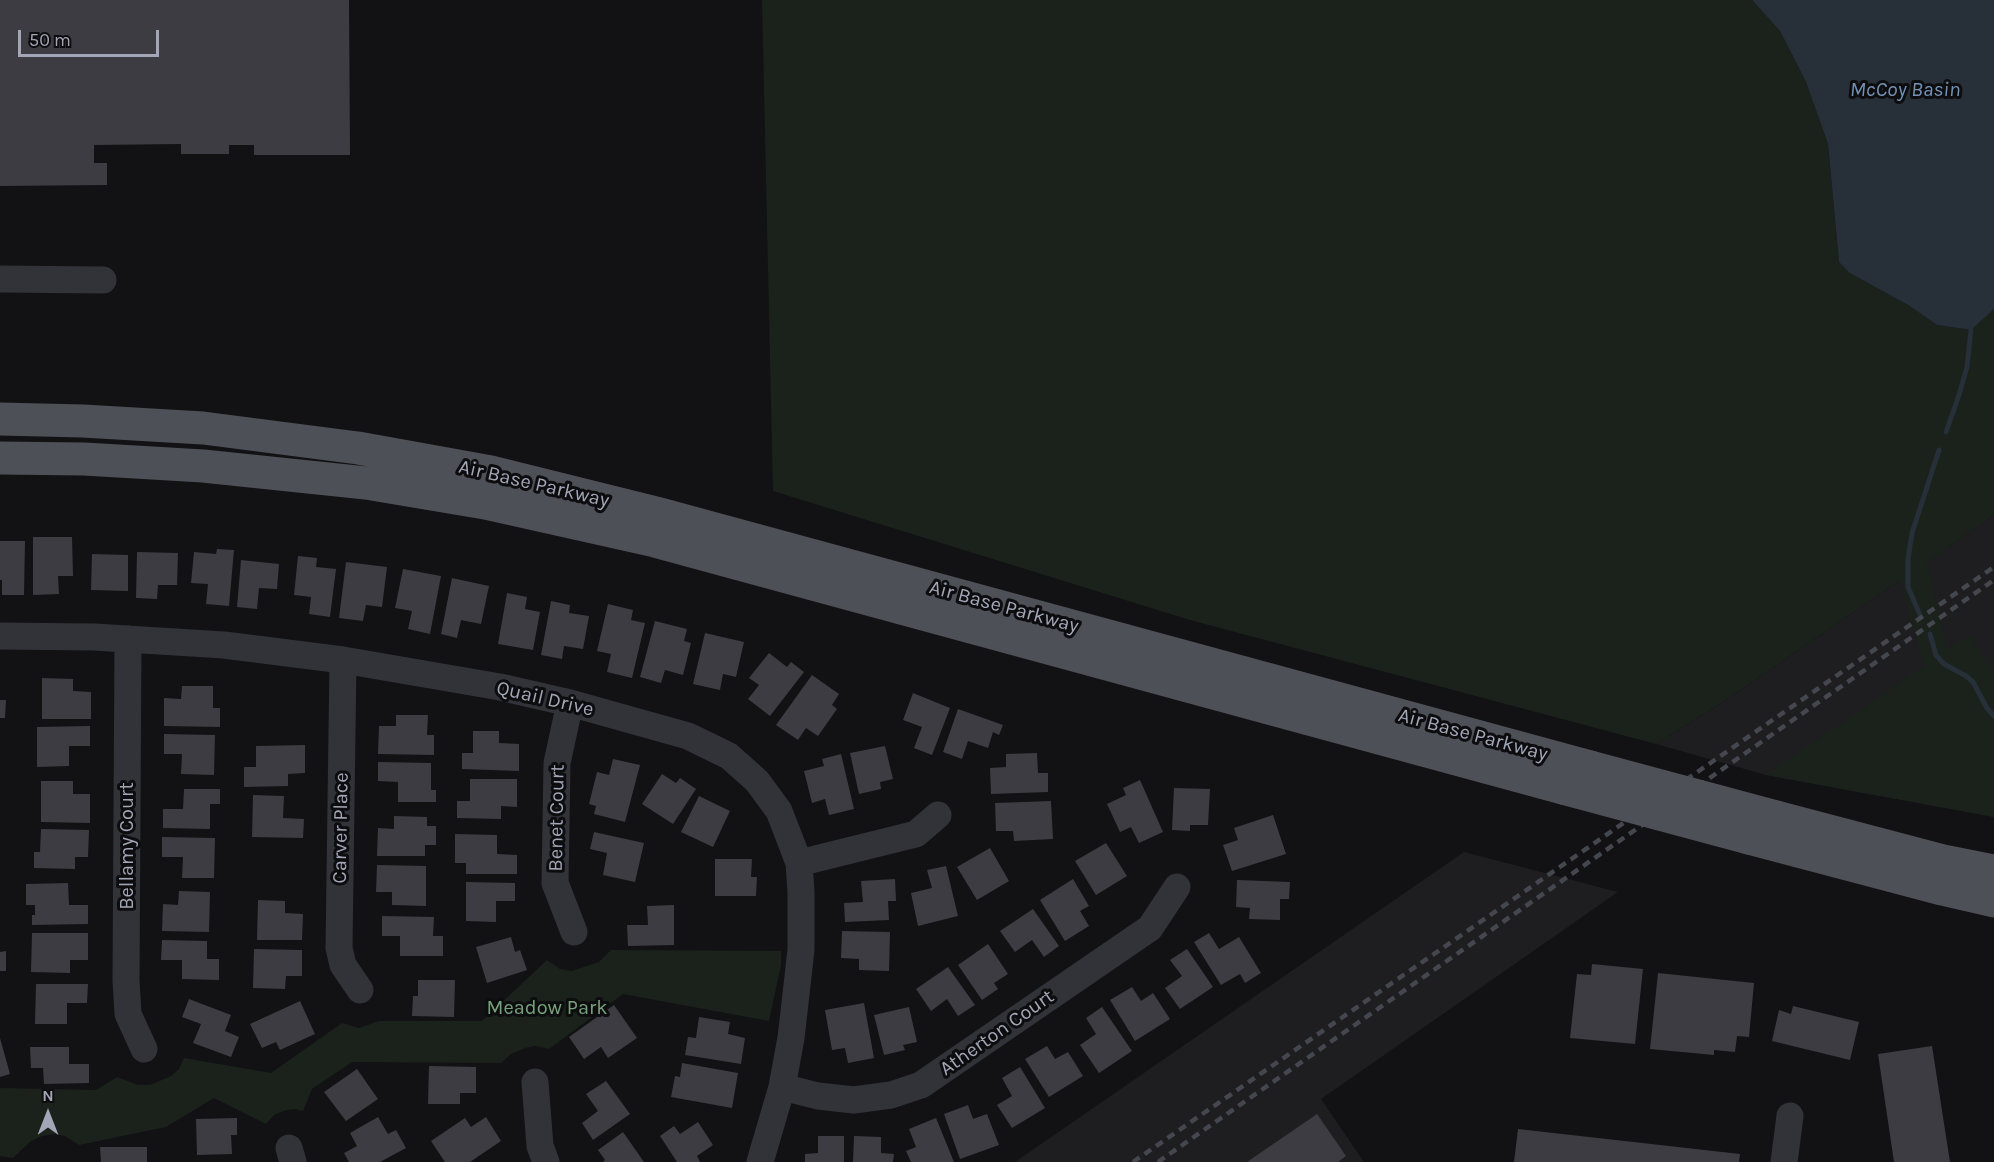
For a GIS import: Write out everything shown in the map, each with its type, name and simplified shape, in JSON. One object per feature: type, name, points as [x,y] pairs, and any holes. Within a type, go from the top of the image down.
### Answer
[{"type":"main road","name":"Air Base Parkway","points":[[0,419],[203,428],[358,448],[491,472],[660,514],[1776,817],[1943,861],[1994,871]]},
{"type":"main road","name":"Air Base Parkway","points":[[0,458],[84,459],[202,466],[366,483],[485,503],[655,541],[1563,788],[1994,901]]},
{"type":"street","points":[[0,279],[103,280]]},
{"type":"street","name":"Quail Drive","points":[[0,636],[128,639],[224,645],[344,660],[500,687],[570,703],[688,736],[729,756],[757,781],[779,811],[799,863],[801,950],[791,1038],[782,1087],[760,1162]]},
{"type":"street","name":"Bellamy Court","points":[[128,639],[126,980],[129,1014],[144,1049]]},
{"type":"street","name":"Carver Place","points":[[344,660],[339,948],[343,965],[360,990]]},
{"type":"street","name":"Benet Court","points":[[570,703],[556,763],[555,883],[574,932]]},
{"type":"street","points":[[799,863],[916,834],[938,815]]},
{"type":"street","name":"Atherton Court","points":[[782,1087],[818,1096],[854,1100],[891,1095],[921,1085],[1150,928],[1178,887]]},
{"type":"street","points":[[535,1082],[540,1146],[546,1162]]},
{"type":"street","points":[[1784,1162],[1790,1116]]},
{"type":"shaded area","points":[[1994,515],[1994,817],[1766,775],[1656,744],[1729,698]]},
{"type":"shaded area","points":[[1464,852],[1618,892],[1321,1099],[1364,1162],[1015,1162]]},
{"type":"green space","points":[[762,0],[1752,0],[1780,31],[1806,82],[1828,144],[1839,262],[1851,273],[1908,305],[1937,325],[1970,330],[1994,309],[1994,515],[1927,562],[1947,650],[1968,636],[1994,670],[1994,817],[1766,775],[1924,666],[1900,580],[1729,698],[1656,744],[1190,620],[773,491]]},
{"type":"green space","name":"Meadow Park","points":[[611,950],[781,951],[781,965],[769,1021],[623,994],[549,1049],[536,1046],[525,1048],[511,1054],[501,1063],[352,1062],[312,1089],[303,1111],[286,1110],[274,1115],[266,1124],[214,1098],[166,1127],[79,1145],[65,1136],[55,1134],[42,1136],[31,1141],[13,1158],[0,1156],[0,1088],[96,1090],[117,1077],[138,1085],[150,1085],[171,1076],[179,1069],[184,1058],[271,1073],[342,1023],[359,1028],[379,1021],[482,1021],[547,960],[560,969],[572,971],[599,962]]},
{"type":"water","name":"McCoy Basin","points":[[1752,0],[1994,0],[1994,309],[1971,330],[1937,325],[1908,305],[1850,273],[1839,262],[1828,144],[1806,82],[1780,31]]},
{"type":"building","points":[[0,0],[349,0],[350,155],[254,155],[254,145],[229,145],[229,154],[181,154],[181,144],[94,145],[94,163],[107,163],[107,185],[0,186]]},
{"type":"building","points":[[33,537],[72,537],[73,576],[58,576],[59,594],[33,595]]},
{"type":"building","points":[[0,541],[25,541],[24,595],[2,595]]},
{"type":"building","points":[[217,549],[234,550],[229,606],[206,604],[208,584],[191,583],[194,552],[216,554]]},
{"type":"building","points":[[137,552],[178,553],[177,585],[158,585],[157,599],[136,598]]},
{"type":"building","points":[[92,554],[128,555],[128,591],[91,590]]},
{"type":"building","points":[[298,556],[317,558],[316,567],[336,569],[330,617],[309,614],[311,597],[294,595]]},
{"type":"building","points":[[241,560],[279,564],[277,589],[259,588],[257,609],[237,607]]},
{"type":"building","points":[[346,562],[387,567],[382,607],[366,605],[363,621],[339,618]]},
{"type":"building","points":[[403,569],[441,576],[430,634],[408,629],[412,611],[395,608]]},
{"type":"building","points":[[452,578],[489,586],[481,624],[461,620],[457,638],[441,634]]},
{"type":"building","points":[[507,593],[527,597],[525,609],[540,612],[533,650],[498,644]]},
{"type":"building","points":[[551,601],[570,605],[569,613],[589,616],[583,649],[564,646],[562,659],[541,655]]},
{"type":"building","points":[[608,604],[633,610],[631,620],[645,623],[632,678],[607,672],[611,654],[597,651]]},
{"type":"building","points":[[655,621],[687,629],[684,641],[691,643],[683,675],[665,670],[661,683],[640,677]]},
{"type":"building","points":[[705,633],[744,642],[736,677],[723,674],[720,690],[693,684]]},
{"type":"building","points":[[769,653],[787,667],[791,662],[804,672],[770,716],[748,699],[759,685],[749,678]]},
{"type":"building","points":[[812,675],[839,694],[832,705],[837,709],[818,736],[806,728],[798,740],[776,725]]},
{"type":"building","points":[[42,678],[73,679],[73,691],[91,692],[91,719],[42,719]]},
{"type":"building","points":[[182,686],[213,686],[213,708],[220,708],[220,727],[164,726],[164,698],[181,699]]},
{"type":"building","points":[[913,693],[950,708],[932,755],[914,748],[922,727],[903,720]]},
{"type":"building","points":[[0,700],[6,700],[5,718],[0,718]]},
{"type":"building","points":[[958,709],[1003,725],[999,735],[993,732],[988,748],[968,741],[962,759],[943,752]]},
{"type":"building","points":[[396,715],[428,715],[427,735],[434,735],[434,755],[378,754],[379,726],[396,726]]},
{"type":"building","points":[[90,726],[90,746],[69,746],[69,766],[37,767],[37,727]]},
{"type":"building","points":[[473,731],[499,731],[499,743],[519,744],[519,771],[462,769],[462,753],[473,753]]},
{"type":"building","points":[[164,734],[215,735],[214,775],[181,774],[182,754],[164,754]]},
{"type":"building","points":[[305,745],[305,773],[288,774],[288,786],[244,787],[244,767],[256,767],[256,746]]},
{"type":"building","points":[[885,746],[893,779],[880,782],[881,789],[859,794],[850,753]]},
{"type":"building","points":[[1037,753],[1038,773],[1048,773],[1048,792],[991,794],[990,768],[1006,767],[1006,754]]},
{"type":"building","points":[[841,754],[854,809],[829,815],[825,799],[812,803],[804,771],[824,766],[822,759]]},
{"type":"building","points":[[613,759],[640,765],[625,822],[594,814],[596,806],[589,804],[597,772],[609,775]]},
{"type":"building","points":[[378,762],[431,763],[431,790],[436,790],[436,802],[398,802],[398,782],[378,781]]},
{"type":"building","points":[[662,774],[676,783],[680,778],[696,789],[673,824],[642,804]]},
{"type":"building","points":[[470,779],[517,779],[517,807],[501,806],[501,819],[457,818],[457,801],[470,801]]},
{"type":"building","points":[[1140,780],[1163,832],[1139,843],[1131,827],[1120,832],[1107,804],[1126,795],[1123,788]]},
{"type":"building","points":[[41,781],[73,781],[73,794],[90,794],[90,823],[41,822]]},
{"type":"building","points":[[1174,788],[1210,789],[1208,825],[1190,825],[1190,831],[1172,830]]},
{"type":"building","points":[[184,789],[220,789],[220,804],[210,804],[210,829],[163,828],[163,809],[183,809]]},
{"type":"building","points":[[253,795],[284,796],[283,818],[304,819],[303,838],[252,837]]},
{"type":"building","points":[[699,796],[730,811],[713,847],[681,832]]},
{"type":"building","points":[[1051,801],[1053,839],[1014,841],[1013,831],[996,831],[995,803]]},
{"type":"building","points":[[1273,815],[1286,854],[1232,871],[1223,845],[1238,840],[1234,828]]},
{"type":"building","points":[[394,816],[427,817],[427,826],[436,826],[436,845],[425,845],[425,856],[377,856],[378,828],[394,829]]},
{"type":"building","points":[[41,829],[89,830],[88,857],[75,857],[75,869],[34,868],[34,852],[40,852]]},
{"type":"building","points":[[594,832],[644,843],[635,882],[603,875],[607,853],[590,849]]},
{"type":"building","points":[[455,834],[497,835],[497,854],[517,855],[517,874],[466,874],[466,863],[455,863]]},
{"type":"building","points":[[162,837],[215,838],[214,878],[182,878],[183,857],[162,857]]},
{"type":"building","points":[[1106,843],[1127,876],[1096,895],[1075,861]]},
{"type":"building","points":[[990,848],[1009,881],[977,900],[957,867]]},
{"type":"building","points":[[715,859],[752,859],[751,877],[757,877],[756,896],[715,896]]},
{"type":"building","points":[[377,865],[426,866],[426,906],[392,905],[392,892],[376,892]]},
{"type":"building","points":[[946,866],[958,916],[918,926],[911,893],[932,888],[927,870]]},
{"type":"building","points":[[895,879],[896,901],[888,901],[889,920],[845,922],[844,903],[863,902],[861,881]]},
{"type":"building","points":[[1073,879],[1089,906],[1080,911],[1089,926],[1065,941],[1040,900]]},
{"type":"building","points":[[1237,880],[1290,882],[1289,899],[1280,899],[1280,920],[1249,919],[1250,908],[1236,907]]},
{"type":"building","points":[[466,882],[515,883],[515,901],[496,901],[496,922],[466,921]]},
{"type":"building","points":[[68,883],[69,905],[88,905],[88,924],[32,925],[35,905],[26,905],[26,884]]},
{"type":"building","points":[[179,891],[210,892],[209,932],[162,931],[163,904],[178,905]]},
{"type":"building","points":[[258,900],[285,901],[285,913],[303,914],[302,940],[257,940]]},
{"type":"building","points":[[674,905],[674,945],[628,946],[627,925],[648,925],[647,906]]},
{"type":"building","points":[[1033,909],[1059,946],[1044,957],[1032,940],[1015,952],[1000,931]]},
{"type":"building","points":[[382,916],[434,917],[433,936],[443,936],[443,956],[400,956],[400,936],[382,936]]},
{"type":"building","points":[[842,931],[890,932],[889,971],[859,970],[859,959],[841,958]]},
{"type":"building","points":[[32,933],[88,933],[88,960],[70,960],[70,973],[31,972]]},
{"type":"building","points":[[1209,933],[1219,949],[1239,937],[1261,973],[1245,983],[1240,974],[1221,985],[1194,942]]},
{"type":"building","points":[[511,937],[515,952],[520,950],[527,970],[487,983],[476,947]]},
{"type":"building","points":[[162,940],[207,941],[207,959],[219,959],[219,980],[182,979],[182,960],[161,960]]},
{"type":"building","points":[[988,944],[1008,974],[994,983],[998,989],[982,1000],[958,965]]},
{"type":"building","points":[[254,949],[302,950],[302,976],[286,976],[285,989],[253,988]]},
{"type":"building","points":[[1187,949],[1213,987],[1180,1009],[1165,988],[1182,976],[1170,960]]},
{"type":"building","points":[[6,951],[6,971],[0,971],[0,952]]},
{"type":"building","points":[[1592,964],[1643,969],[1635,1044],[1570,1038],[1577,974],[1591,975]]},
{"type":"building","points":[[948,967],[975,1005],[958,1016],[947,999],[931,1011],[916,989]]},
{"type":"building","points":[[1658,973],[1754,983],[1749,1037],[1737,1036],[1735,1052],[1714,1050],[1714,1055],[1650,1049]]},
{"type":"building","points":[[418,980],[455,980],[454,1017],[412,1016],[413,996],[418,996]]},
{"type":"building","points":[[36,984],[88,984],[87,1003],[67,1003],[67,1024],[35,1024]]},
{"type":"building","points":[[1132,987],[1141,1001],[1153,993],[1170,1019],[1135,1041],[1110,1000]]},
{"type":"building","points":[[189,999],[231,1015],[225,1031],[239,1037],[231,1057],[193,1043],[201,1024],[182,1017]]},
{"type":"building","points":[[300,1001],[315,1034],[280,1050],[276,1042],[262,1048],[250,1024]]},
{"type":"building","points":[[864,1003],[874,1058],[848,1063],[845,1048],[832,1050],[825,1010]]},
{"type":"building","points":[[614,1005],[637,1038],[608,1058],[601,1047],[584,1059],[569,1037]]},
{"type":"building","points":[[1793,1006],[1859,1022],[1850,1060],[1772,1041],[1779,1010],[1791,1014]]},
{"type":"building","points":[[909,1007],[917,1042],[903,1045],[905,1050],[884,1055],[874,1015]]},
{"type":"building","points":[[1102,1007],[1132,1051],[1099,1073],[1080,1045],[1096,1034],[1086,1018]]},
{"type":"building","points":[[699,1017],[730,1022],[728,1034],[745,1038],[741,1064],[685,1055],[688,1037],[696,1038]]},
{"type":"building","points":[[0,1038],[10,1074],[0,1077]]},
{"type":"building","points":[[1047,1046],[1055,1059],[1068,1052],[1083,1076],[1049,1097],[1025,1059]]},
{"type":"building","points":[[1932,1046],[1950,1162],[1894,1162],[1878,1054]]},
{"type":"building","points":[[30,1047],[69,1047],[69,1064],[89,1064],[89,1083],[44,1084],[43,1068],[31,1068]]},
{"type":"building","points":[[682,1063],[738,1073],[732,1108],[671,1097],[675,1076],[680,1077]]},
{"type":"building","points":[[429,1066],[476,1067],[476,1093],[460,1093],[460,1104],[428,1104]]},
{"type":"building","points":[[1020,1067],[1045,1108],[1012,1128],[997,1105],[1012,1096],[1002,1078]]},
{"type":"building","points":[[357,1069],[378,1099],[346,1121],[324,1092]]},
{"type":"building","points":[[606,1081],[630,1114],[593,1140],[582,1123],[598,1111],[586,1094]]},
{"type":"building","points":[[968,1105],[973,1119],[987,1114],[999,1145],[960,1159],[944,1114]]},
{"type":"building","points":[[1317,1114],[1346,1156],[1338,1162],[1247,1162]]},
{"type":"building","points":[[378,1117],[388,1134],[396,1130],[406,1148],[380,1162],[349,1162],[344,1153],[357,1146],[350,1133]]},
{"type":"building","points":[[486,1117],[501,1141],[470,1162],[445,1162],[431,1141],[465,1118],[471,1127]]},
{"type":"building","points":[[237,1118],[237,1135],[231,1135],[232,1154],[197,1155],[196,1119]]},
{"type":"building","points":[[936,1118],[954,1162],[911,1162],[906,1151],[916,1147],[909,1129]]},
{"type":"building","points":[[698,1122],[713,1145],[697,1156],[700,1162],[677,1162],[660,1136],[674,1126],[680,1134]]},
{"type":"building","points":[[1518,1129],[1740,1154],[1739,1162],[1514,1162]]},
{"type":"building","points":[[623,1132],[644,1162],[603,1162],[605,1160],[598,1150]]},
{"type":"building","points":[[818,1136],[844,1136],[844,1162],[805,1162],[805,1154],[818,1153]]},
{"type":"building","points":[[854,1136],[881,1137],[881,1153],[894,1154],[893,1162],[853,1162]]},
{"type":"building","points":[[100,1147],[147,1147],[147,1162],[101,1162]]},
{"type":"waterway","points":[[1946,432],[1967,367],[1971,330]]},
{"type":"waterway","points":[[1921,617],[1908,587],[1908,559],[1912,533],[1939,450]]},
{"type":"waterway","points":[[1930,634],[1936,655],[1944,664],[1973,682],[1994,716]]},
{"type":"railway","points":[[1133,1162],[1994,567]]},
{"type":"railway","points":[[1158,1162],[1994,580]]}]
